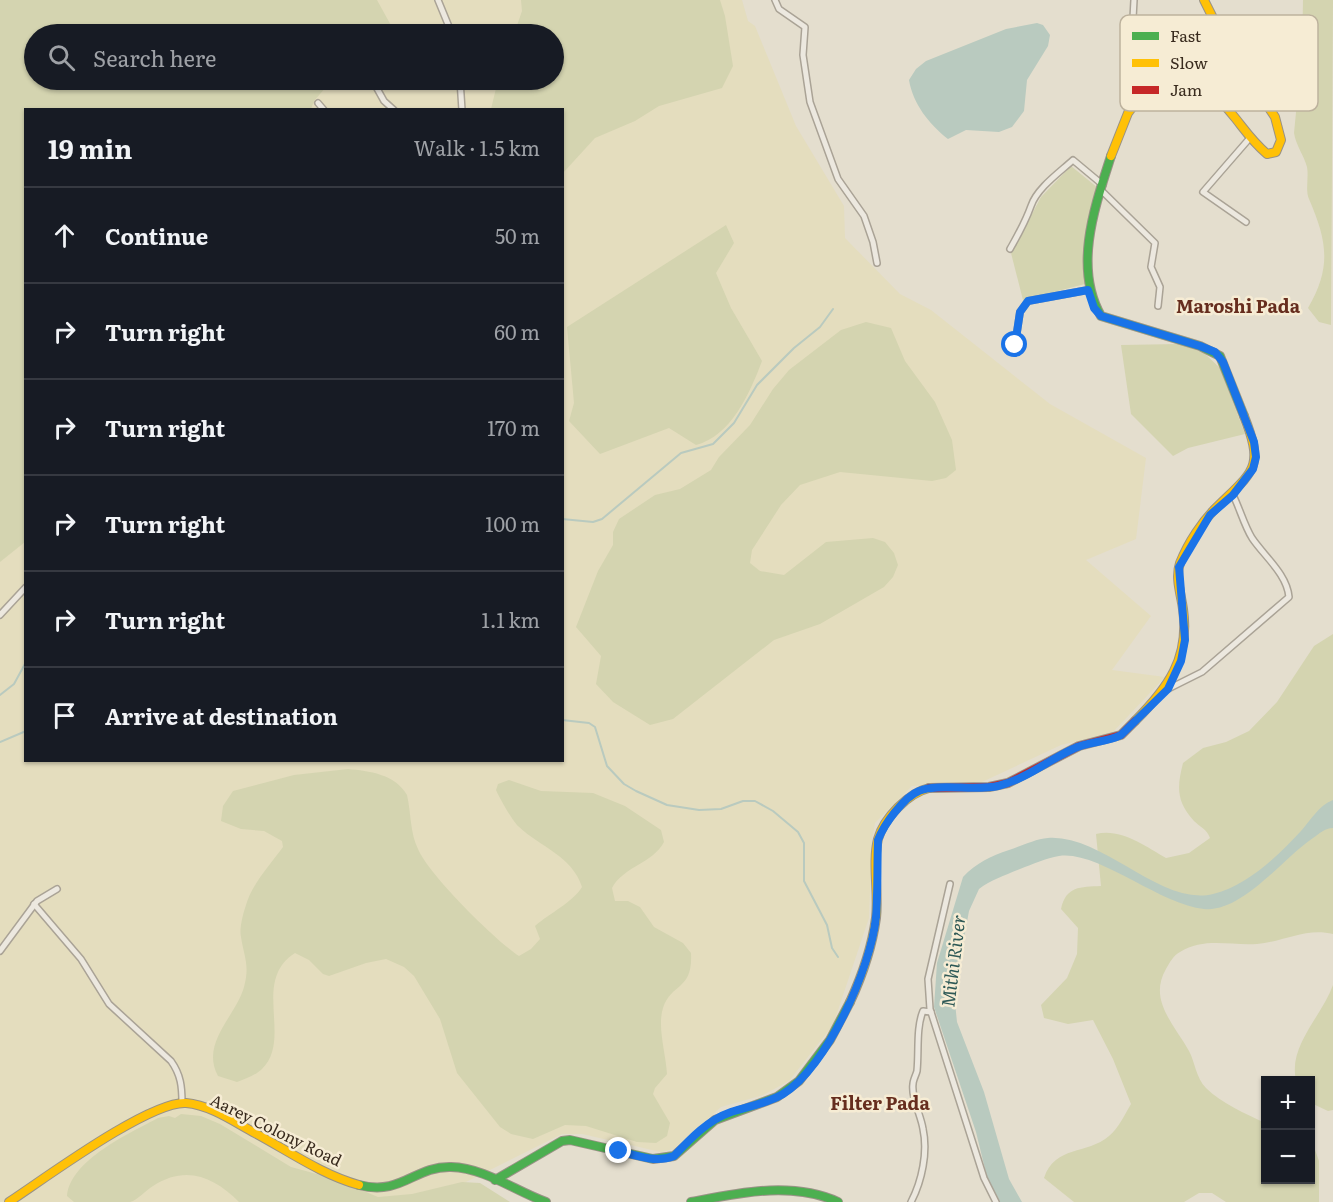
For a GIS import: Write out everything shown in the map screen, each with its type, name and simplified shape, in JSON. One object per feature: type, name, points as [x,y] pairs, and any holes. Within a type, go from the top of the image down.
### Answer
[{"type":"street","points":[[438,0],[448,24]]},
{"type":"street","points":[[775,0],[779,9],[805,27],[803,55],[810,102],[838,179],[864,216],[877,263]]},
{"type":"street","points":[[1133,15],[1134,0]]},
{"type":"street","points":[[1204,0],[1212,15]]},
{"type":"street","points":[[378,90],[384,101],[392,108]]},
{"type":"street","points":[[461,90],[462,108]]},
{"type":"street","points":[[318,103],[322,108]]},
{"type":"street","points":[[1130,111],[1124,119],[1102,188],[1089,255],[1088,290],[1094,308],[1101,316],[1200,346],[1220,356],[1254,442],[1256,457],[1253,469],[1233,495],[1210,515],[1179,567],[1185,640],[1181,661],[1168,689]]},
{"type":"street","points":[[1229,111],[1249,139],[1267,154],[1276,152],[1281,140],[1275,117],[1271,111]]},
{"type":"street","points":[[1246,222],[1203,192],[1249,139]]},
{"type":"street","points":[[1010,249],[1031,214],[1031,206],[1041,191],[1073,160],[1155,243],[1151,267],[1160,287],[1158,306]]},
{"type":"street","points":[[1015,345],[1020,312],[1028,301],[1088,290]]},
{"type":"street","points":[[495,1180],[562,1141],[570,1140],[653,1159],[674,1156],[708,1124],[730,1113],[760,1105],[795,1086],[830,1042],[846,1011],[876,919],[878,840],[908,799],[925,789],[997,786],[1024,777],[1072,749],[1112,740],[1121,735],[1168,689],[1202,672],[1289,597],[1286,586],[1269,557],[1249,532],[1233,495]]},
{"type":"street","points":[[0,615],[24,589]]},
{"type":"street","points":[[0,602],[9,606]]},
{"type":"street","points":[[950,884],[928,979],[931,1012],[984,1178],[996,1202]]},
{"type":"street","points":[[0,951],[34,904],[57,889]]},
{"type":"street","points":[[9,1202],[142,1116],[161,1106],[182,1103],[182,1085],[178,1071],[171,1061],[108,1004],[81,959],[34,904]]},
{"type":"street","points":[[911,1202],[916,1192],[924,1154],[924,1131],[912,1083],[916,1073],[921,1031],[919,1022],[923,1011],[931,1012]]},
{"type":"street","name":"Aarey Colony Road","points":[[182,1103],[223,1115],[354,1184],[377,1191],[393,1190],[433,1170],[450,1167],[468,1169],[546,1202]]},
{"type":"street","points":[[691,1202],[810,1191],[838,1202]]},
{"type":"shaded area","points":[[0,0],[742,0],[748,21],[755,26],[796,126],[844,206],[845,238],[900,294],[931,310],[1050,404],[1146,458],[1136,539],[1086,560],[1151,616],[1112,670],[1165,677],[1112,733],[1061,745],[982,782],[912,786],[875,823],[872,840],[869,918],[833,1025],[789,1081],[763,1095],[721,1107],[674,1149],[661,1152],[582,1134],[562,1134],[426,1202],[0,1202]]},
{"type":"green space","points":[[0,0],[377,0],[390,24],[24,24],[24,90],[323,90],[311,108],[24,108],[24,543],[0,562]]},
{"type":"green space","points":[[521,0],[720,0],[725,16],[733,66],[722,88],[659,106],[635,121],[595,138],[564,172],[564,108],[491,108],[496,90],[564,90],[564,24],[517,24],[522,11]]},
{"type":"green space","points":[[1303,0],[1333,0],[1331,325],[1319,322],[1308,308],[1321,280],[1324,254],[1320,228],[1308,195],[1307,167],[1294,133],[1296,111],[1318,111],[1318,15],[1303,15]]},
{"type":"green space","points":[[1071,166],[1098,188],[1085,245],[1085,284],[1023,300],[1011,253],[1041,197]]},
{"type":"green space","points":[[726,225],[734,243],[716,273],[731,308],[762,361],[738,412],[719,433],[696,445],[669,428],[600,454],[569,421],[574,403],[567,327]]},
{"type":"green space","points":[[866,322],[891,328],[905,361],[935,402],[952,440],[956,470],[946,478],[932,481],[840,472],[800,485],[781,505],[752,550],[750,563],[760,571],[784,575],[826,542],[873,538],[885,542],[894,553],[898,565],[893,577],[884,587],[820,624],[774,640],[673,719],[650,725],[613,702],[596,684],[601,656],[576,627],[598,571],[613,545],[613,532],[619,519],[655,495],[680,489],[711,470],[719,457],[750,425],[773,389],[789,370],[841,330]]},
{"type":"green space","points":[[1179,344],[1204,353],[1220,368],[1245,434],[1188,448],[1173,456],[1131,414],[1121,345]]},
{"type":"green space","points":[[1333,634],[1333,934],[1313,932],[1267,943],[1208,943],[1189,947],[1170,962],[1161,980],[1160,991],[1165,1012],[1189,1051],[1198,1075],[1206,1088],[1226,1103],[1261,1121],[1261,1184],[1315,1184],[1315,1150],[1319,1161],[1319,1202],[1226,1202],[1212,1193],[1199,1193],[1184,1202],[1074,1202],[1044,1178],[1049,1168],[1064,1155],[1091,1146],[1109,1136],[1131,1104],[1113,1059],[1093,1020],[1068,1024],[1044,1018],[1041,1005],[1067,978],[1077,954],[1078,928],[1061,909],[1063,901],[1075,889],[1101,886],[1096,834],[1124,836],[1166,858],[1189,853],[1210,838],[1188,814],[1181,800],[1179,787],[1183,763],[1203,748],[1226,742],[1249,731],[1277,702],[1314,646]]},
{"type":"green space","points":[[348,769],[381,775],[396,782],[402,788],[407,795],[415,843],[425,860],[448,890],[519,956],[531,949],[540,939],[535,926],[567,903],[582,887],[571,867],[515,823],[496,790],[498,784],[509,780],[541,791],[593,793],[625,806],[661,830],[664,842],[659,849],[624,875],[612,888],[615,901],[628,901],[640,907],[654,927],[683,943],[691,953],[689,974],[671,994],[661,1015],[667,1074],[655,1088],[653,1094],[670,1123],[667,1136],[656,1143],[637,1142],[586,1126],[565,1125],[533,1139],[511,1134],[500,1127],[457,1073],[440,1019],[414,976],[404,967],[386,959],[366,963],[329,976],[323,974],[309,960],[295,953],[282,965],[276,979],[273,994],[274,1042],[271,1057],[260,1071],[237,1082],[218,1076],[213,1052],[216,1041],[240,998],[246,979],[246,961],[241,934],[244,913],[257,882],[283,847],[282,841],[264,831],[241,829],[221,821],[223,806],[233,791],[294,775]]},
{"type":"green space","points":[[1333,985],[1333,1110],[1328,1111],[1315,1105],[1315,1076],[1296,1076],[1295,1067],[1301,1043]]},
{"type":"green space","points":[[181,1114],[201,1116],[220,1124],[291,1167],[335,1179],[378,1197],[412,1194],[462,1182],[480,1183],[510,1202],[239,1202],[220,1186],[189,1175],[165,1179],[130,1202],[74,1202],[67,1196],[71,1183],[79,1171],[103,1149],[158,1118],[169,1116],[175,1118]]},
{"type":"water","points":[[1037,23],[1043,25],[1050,35],[1048,46],[1027,80],[1024,111],[1012,127],[999,132],[966,130],[948,139],[934,127],[918,105],[911,89],[909,80],[916,69],[926,61],[1006,29]]},
{"type":"water","name":"Mithi River","points":[[1333,800],[1333,828],[1327,829],[1301,847],[1247,894],[1218,908],[1204,909],[1187,905],[1092,861],[1075,856],[1059,856],[1044,860],[999,878],[979,889],[969,911],[954,993],[957,1022],[984,1092],[1009,1179],[1022,1202],[1000,1202],[987,1177],[976,1132],[934,1007],[937,963],[963,877],[990,857],[1033,841],[1048,838],[1069,840],[1090,847],[1173,890],[1193,895],[1213,894],[1238,884],[1261,869],[1292,841],[1319,810]]},
{"type":"waterway","points":[[564,519],[593,522],[602,519],[681,453],[713,444],[734,423],[757,385],[794,348],[820,327],[833,309]]},
{"type":"waterway","points":[[0,695],[14,684],[24,666]]},
{"type":"waterway","points":[[564,720],[589,723],[595,727],[607,766],[624,784],[636,791],[667,805],[699,810],[721,809],[743,801],[755,801],[773,811],[798,832],[804,843],[804,881],[827,925],[832,948],[838,957]]},
{"type":"waterway","points":[[0,742],[24,732]]},
{"type":"traffic: fast","points":[[1111,156],[1093,216],[1088,257],[1088,277],[1101,316],[1200,346],[1220,356],[1244,416]]},
{"type":"traffic: fast","points":[[495,1180],[562,1141],[570,1140],[653,1159],[674,1156],[715,1120],[777,1097],[799,1081],[830,1040],[850,1002]]},
{"type":"traffic: fast","points":[[359,1185],[386,1187],[438,1168],[464,1168],[476,1171],[546,1202]]},
{"type":"traffic: fast","points":[[691,1202],[728,1195],[784,1190],[802,1192],[838,1202]]},
{"type":"traffic: slow","points":[[1204,0],[1212,15]]},
{"type":"traffic: slow","points":[[1111,156],[1129,111]]},
{"type":"traffic: slow","points":[[1230,111],[1267,154],[1276,152],[1281,140],[1275,117],[1271,111]]},
{"type":"traffic: slow","points":[[1135,721],[1167,684],[1180,657],[1184,627],[1178,574],[1183,555],[1206,518],[1240,484],[1252,467],[1254,447],[1244,416]]},
{"type":"traffic: slow","points":[[850,1002],[866,961],[876,918],[878,839],[891,815],[913,795],[929,788]]},
{"type":"traffic: slow","points":[[9,1202],[123,1127],[148,1114],[169,1106],[186,1103],[221,1114],[318,1169],[359,1185]]},
{"type":"traffic: jam","points":[[929,788],[989,787],[1008,783],[1079,746],[1121,735],[1135,721]]},
{"type":"district","name":"Maroshi Pada","points":[[1238,307]]},
{"type":"district","name":"Filter Pada","points":[[880,1104]]},
{"type":"route","points":[[619,1151],[653,1159],[674,1156],[708,1124],[730,1113],[760,1105],[782,1095],[803,1077],[839,1028],[868,949],[876,919],[878,840],[908,799],[917,791],[997,786],[1024,777],[1072,749],[1112,740],[1121,735],[1172,683],[1181,661],[1185,640],[1179,567],[1210,515],[1246,481],[1253,469],[1256,457],[1254,442],[1223,362],[1215,352],[1200,346],[1101,316],[1094,308],[1088,290],[1028,301],[1020,312],[1015,345]]}]
